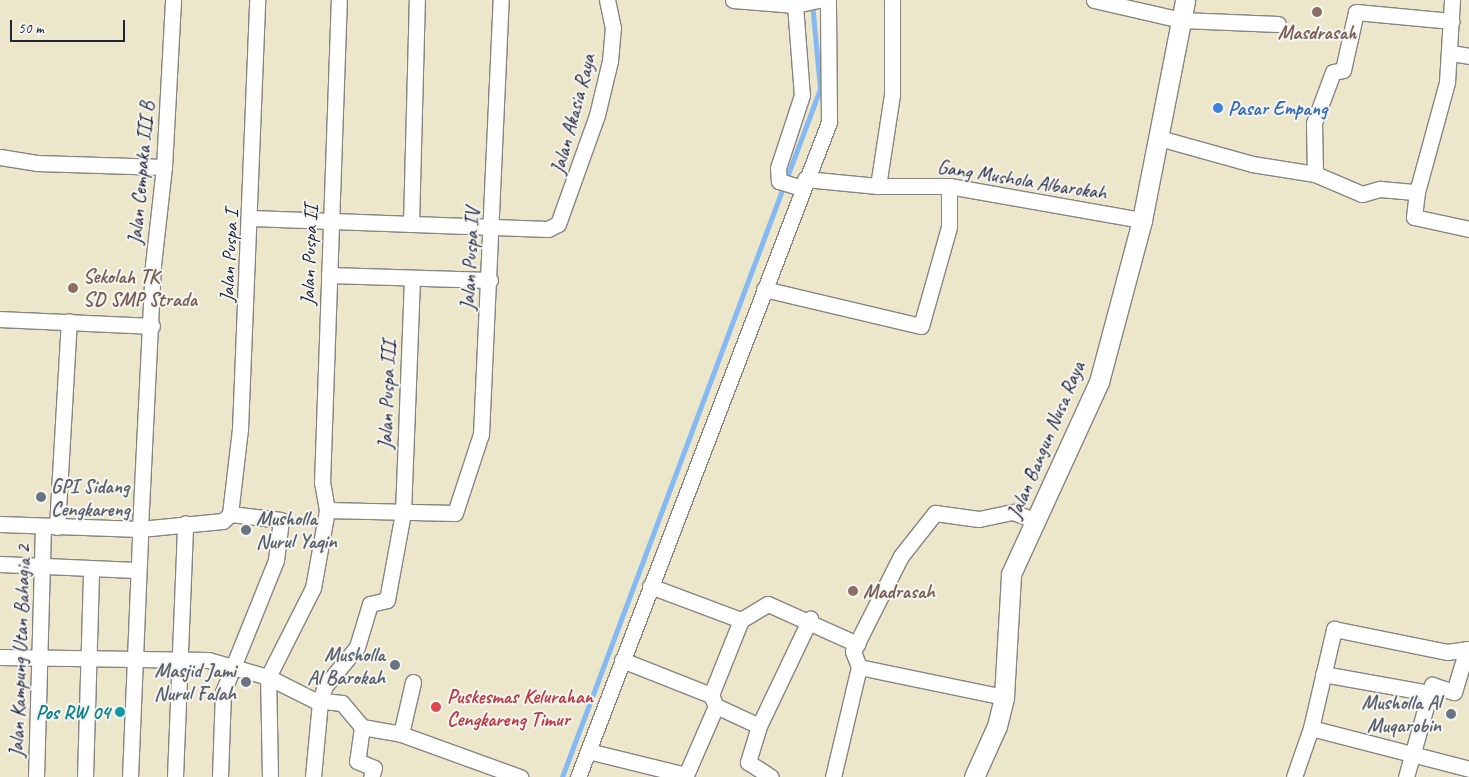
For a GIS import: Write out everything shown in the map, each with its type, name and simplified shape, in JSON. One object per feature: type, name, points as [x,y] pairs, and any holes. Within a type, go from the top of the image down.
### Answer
[{"type":"street","name":"Jalan Cempaka III B","points":[[130,777],[136,570],[140,533],[152,326],[156,218],[164,167],[173,0]]},
{"type":"street","name":"Jalan Puspa I","points":[[230,514],[240,429],[251,218],[257,0]]},
{"type":"street","name":"Jalan Puspa II","points":[[327,510],[322,483],[339,0]]},
{"type":"street","points":[[411,224],[418,0]]},
{"type":"street","name":"Jalan Puspa IV","points":[[403,513],[453,516],[480,434],[490,280],[501,0]]},
{"type":"street","name":"Jalan Akasia Raya","points":[[492,227],[548,229],[564,215],[596,115],[613,28],[607,0]]},
{"type":"street","points":[[734,0],[805,3],[802,95],[778,168],[796,184]]},
{"type":"street","points":[[578,777],[764,289],[796,184],[831,108],[828,0]]},
{"type":"street","points":[[878,186],[892,94],[892,0]]},
{"type":"street","points":[[1094,0],[1181,20],[1278,24]]},
{"type":"street","name":"Jalan Bangun Nusa Raya","points":[[974,777],[997,726],[1004,697],[1012,574],[1099,382],[1142,220],[1185,0]]},
{"type":"street","points":[[1452,0],[1451,53],[1417,192],[1414,218],[1469,229]]},
{"type":"street","points":[[1315,174],[1314,123],[1333,72],[1343,70],[1356,6],[1452,21]]},
{"type":"street","points":[[1451,53],[1469,56]]},
{"type":"street","points":[[1159,138],[1252,164],[1315,174],[1362,194],[1380,189],[1417,192]]},
{"type":"street","points":[[0,157],[37,163],[164,167]]},
{"type":"street","name":"Gang Mushola Albarokah","points":[[796,184],[949,186],[1142,220]]},
{"type":"street","points":[[764,289],[921,326],[949,227],[949,186]]},
{"type":"street","points":[[251,218],[492,227]]},
{"type":"street","points":[[329,275],[490,280]]},
{"type":"street","name":"Jalan Puspa III","points":[[320,701],[325,686],[357,647],[370,604],[386,600],[403,513],[412,278]]},
{"type":"street","points":[[0,319],[152,326]]},
{"type":"street","name":"Jalan Kampung Utan Bahagia 2","points":[[36,777],[42,567],[50,527],[69,322]]},
{"type":"street","points":[[270,777],[268,677],[312,588],[327,510],[403,513]]},
{"type":"street","points":[[833,777],[859,667],[853,651],[901,556],[935,513],[979,519],[1013,512],[1036,521]]},
{"type":"street","points":[[0,524],[140,533],[185,523],[222,521],[230,514],[281,520],[276,560],[223,692],[220,777]]},
{"type":"street","points":[[175,777],[177,661],[185,523]]},
{"type":"street","points":[[0,564],[136,570]]},
{"type":"street","points":[[85,777],[92,569]]},
{"type":"street","points":[[650,586],[741,620]]},
{"type":"street","points":[[588,751],[686,775],[714,701],[741,620],[768,604],[810,619],[857,644]]},
{"type":"street","points":[[771,777],[748,762],[759,726],[810,619]]},
{"type":"street","points":[[1294,777],[1312,728],[1334,629],[1447,652],[1468,649],[1454,692],[1432,686],[1406,777]]},
{"type":"street","points":[[0,656],[89,661],[208,660],[268,677],[320,701],[342,704],[362,727],[401,734],[520,777]]},
{"type":"street","points":[[622,660],[714,701],[759,726]]},
{"type":"street","points":[[859,667],[1004,697]]},
{"type":"street","points":[[1323,674],[1430,693]]},
{"type":"street","points":[[401,734],[413,682]]},
{"type":"street","points":[[313,777],[320,701]]},
{"type":"street","points":[[362,727],[357,761],[374,768],[371,777]]},
{"type":"street","points":[[1312,728],[1469,769]]},
{"type":"waterway","points":[[562,777],[820,89],[812,3]]},
{"type":"place","name":"Masdrasah","points":[[1317,12]]},
{"type":"place","name":"Pasar Empang","points":[[1218,108]]},
{"type":"place","name":"Sekolah TK SD SMP Strada","points":[[73,288]]},
{"type":"place","name":"GPI Sidang Cengkareng","points":[[41,497]]},
{"type":"place","name":"Musholla Nurul Yaqin","points":[[246,530]]},
{"type":"place","name":"Madrasah","points":[[853,591]]},
{"type":"place","name":"Musholla Al Barokah","points":[[395,665]]},
{"type":"place","name":"Masjid Jami Nurul Falah","points":[[246,682]]},
{"type":"place","name":"Puskesmas Kelurahan Cengkareng Timur","points":[[436,707]]},
{"type":"place","name":"Pos RW 04","points":[[120,712]]},
{"type":"place","name":"Musholla Al Muqarobin","points":[[1451,714]]}]
